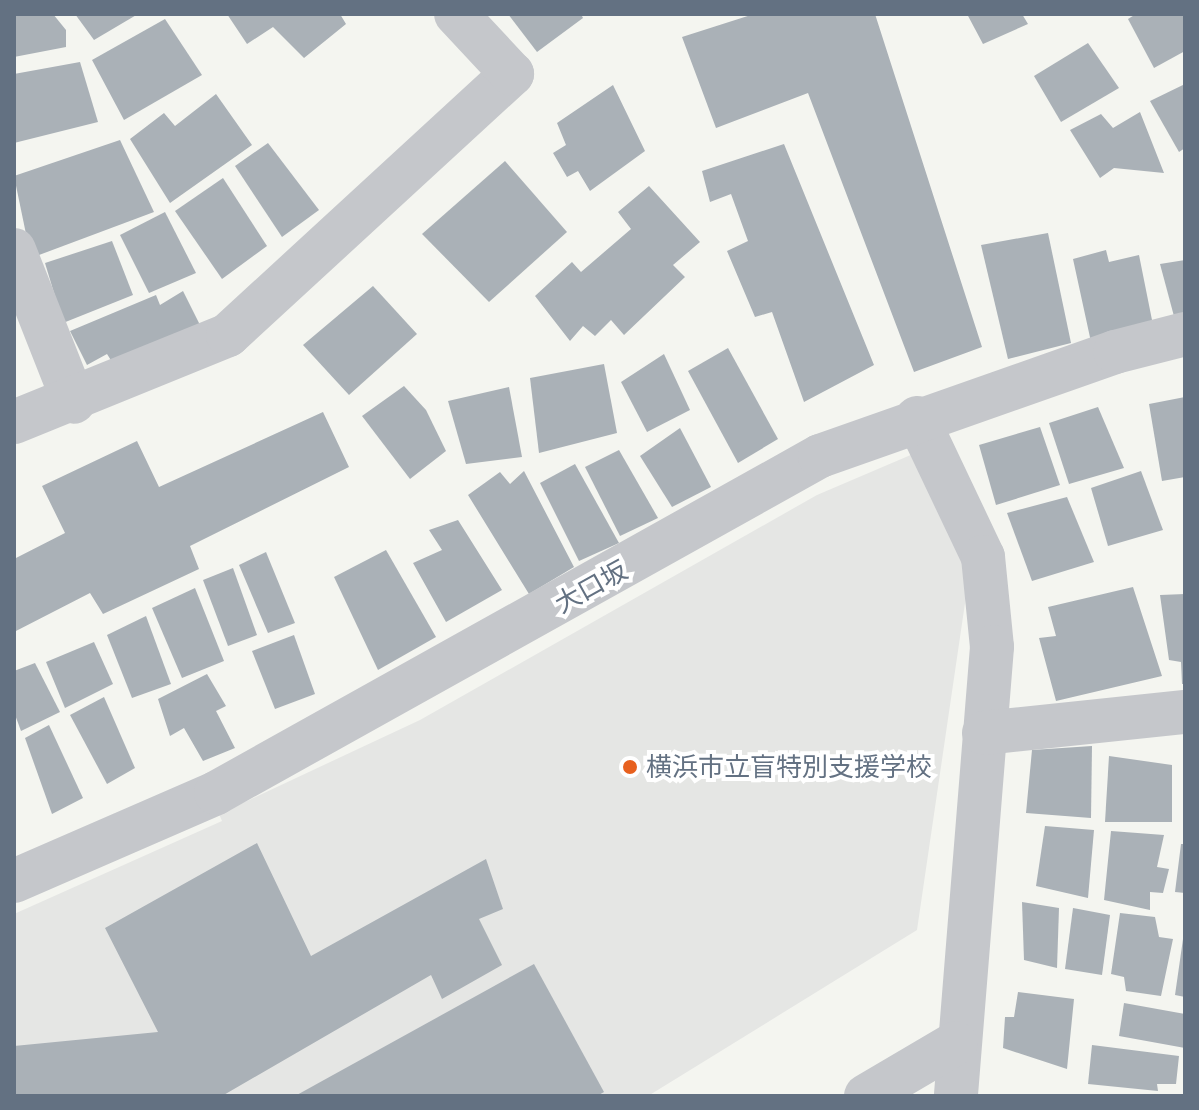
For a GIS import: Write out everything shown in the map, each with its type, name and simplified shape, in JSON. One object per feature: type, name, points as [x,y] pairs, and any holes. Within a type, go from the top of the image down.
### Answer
[{"type":"street","points":[[14,422],[74,402],[228,335],[512,74],[456,14]]},
{"type":"street","points":[[14,250],[74,402]]},
{"type":"street","name":"大口坂","points":[[14,881],[216,793],[820,456],[917,418],[1185,334]]},
{"type":"street","points":[[917,418],[983,557],[992,647],[956,1043],[956,1096]]},
{"type":"street","points":[[984,733],[1185,712]]},
{"type":"street","points":[[866,1096],[956,1043]]},
{"type":"shaded area","name":"横浜市立盲特別支援学校","points":[[913,454],[969,576],[917,930],[648,1096],[14,1096],[14,914],[222,821],[219,814],[420,720],[817,495]]},
{"type":"building","points":[[14,14],[53,14],[66,30],[66,47],[14,57]]},
{"type":"building","points":[[75,14],[138,14],[94,40]]},
{"type":"building","points":[[227,14],[340,14],[346,24],[304,58],[273,27],[247,44]]},
{"type":"building","points":[[508,14],[581,14],[583,18],[537,52]]},
{"type":"building","points":[[754,14],[875,14],[982,347],[914,372],[808,93],[716,128],[682,37]]},
{"type":"building","points":[[967,14],[1022,14],[1028,24],[983,44]]},
{"type":"building","points":[[1136,14],[1185,14],[1185,51],[1154,68],[1128,19]]},
{"type":"building","points":[[165,19],[202,75],[124,120],[92,60]]},
{"type":"building","points":[[1088,43],[1119,88],[1061,122],[1034,76]]},
{"type":"building","points":[[80,62],[98,122],[14,143],[14,74]]},
{"type":"building","points":[[1185,84],[1185,148],[1179,152],[1150,101]]},
{"type":"building","points":[[613,85],[645,151],[590,191],[578,171],[567,177],[553,153],[566,145],[557,123]]},
{"type":"building","points":[[216,94],[252,145],[170,203],[130,139],[164,113],[175,126]]},
{"type":"building","points":[[1140,112],[1164,173],[1114,168],[1100,178],[1070,130],[1101,114],[1113,128]]},
{"type":"building","points":[[120,140],[154,212],[31,258],[14,176]]},
{"type":"building","points":[[268,143],[319,210],[282,237],[235,166]]},
{"type":"building","points":[[784,144],[874,365],[804,402],[772,312],[755,317],[727,251],[748,241],[731,194],[710,202],[702,171]]},
{"type":"building","points":[[505,161],[567,232],[489,302],[422,234]]},
{"type":"building","points":[[223,178],[267,246],[222,279],[175,211]]},
{"type":"building","points":[[649,186],[700,242],[673,265],[685,277],[624,335],[611,320],[595,336],[583,326],[570,341],[535,296],[572,262],[581,272],[631,229],[618,212]]},
{"type":"building","points":[[165,212],[196,273],[149,293],[120,235]]},
{"type":"building","points":[[1048,233],[1071,343],[1008,359],[981,245]]},
{"type":"building","points":[[112,241],[133,295],[63,323],[45,263]]},
{"type":"building","points":[[1106,250],[1109,262],[1139,255],[1153,325],[1091,342],[1073,259]]},
{"type":"building","points":[[1185,260],[1185,316],[1175,320],[1160,264]]},
{"type":"building","points":[[373,286],[417,334],[349,395],[303,345]]},
{"type":"building","points":[[183,291],[201,327],[114,365],[107,354],[87,365],[70,331],[156,295],[160,305]]},
{"type":"building","points":[[728,348],[778,439],[738,463],[688,371]]},
{"type":"building","points":[[664,354],[690,410],[647,432],[621,382]]},
{"type":"building","points":[[604,364],[617,433],[539,453],[530,378]]},
{"type":"building","points":[[404,386],[426,410],[446,451],[410,479],[362,416]]},
{"type":"building","points":[[509,387],[522,457],[466,464],[448,401]]},
{"type":"building","points":[[1185,397],[1185,477],[1162,481],[1149,404]]},
{"type":"building","points":[[1098,407],[1124,468],[1069,484],[1049,423]]},
{"type":"building","points":[[323,412],[349,467],[190,546],[199,569],[103,614],[90,593],[14,632],[14,559],[65,533],[42,486],[137,441],[159,487]]},
{"type":"building","points":[[1040,427],[1060,485],[996,505],[979,445]]},
{"type":"building","points":[[680,428],[711,487],[672,507],[640,456]]},
{"type":"building","points":[[619,450],[658,518],[620,536],[585,467]]},
{"type":"building","points":[[575,464],[619,543],[579,561],[540,483]]},
{"type":"building","points":[[524,471],[574,567],[529,594],[468,495],[500,472],[510,484]]},
{"type":"building","points":[[1141,471],[1163,530],[1108,546],[1091,488]]},
{"type":"building","points":[[1067,497],[1094,562],[1032,581],[1007,513]]},
{"type":"building","points":[[458,520],[502,590],[446,622],[413,563],[442,550],[429,530]]},
{"type":"building","points":[[386,550],[436,637],[378,670],[334,577]]},
{"type":"building","points":[[266,552],[295,623],[268,633],[239,565]]},
{"type":"building","points":[[233,568],[257,635],[228,646],[203,580]]},
{"type":"building","points":[[1133,587],[1162,676],[1056,701],[1039,638],[1056,636],[1048,607]]},
{"type":"building","points":[[195,588],[224,661],[182,678],[152,608]]},
{"type":"building","points":[[1185,594],[1185,684],[1182,684],[1181,662],[1169,660],[1160,595]]},
{"type":"building","points":[[146,616],[171,684],[132,698],[107,635]]},
{"type":"building","points":[[294,635],[315,694],[275,709],[252,651]]},
{"type":"building","points":[[94,642],[113,684],[65,708],[46,662]]},
{"type":"building","points":[[35,663],[60,712],[21,731],[14,712],[14,671]]},
{"type":"building","points":[[207,674],[226,706],[216,711],[235,748],[203,761],[184,728],[170,736],[158,699]]},
{"type":"building","points":[[104,697],[135,768],[107,784],[70,715]]},
{"type":"building","points":[[49,725],[83,798],[52,814],[25,738]]},
{"type":"building","points":[[1092,746],[1091,818],[1026,813],[1032,750]]},
{"type":"building","points":[[1109,756],[1172,765],[1172,822],[1105,822]]},
{"type":"building","points":[[1045,826],[1094,830],[1088,898],[1036,886]]},
{"type":"building","points":[[1111,831],[1164,835],[1157,867],[1169,869],[1163,893],[1150,892],[1150,910],[1104,900]]},
{"type":"building","points":[[257,843],[311,956],[486,859],[503,909],[479,919],[502,965],[442,999],[431,975],[222,1096],[14,1096],[14,1046],[158,1032],[105,928]]},
{"type":"building","points":[[1181,844],[1185,844],[1185,893],[1175,892]]},
{"type":"building","points":[[1022,902],[1059,908],[1057,968],[1024,960]]},
{"type":"building","points":[[1073,908],[1110,915],[1102,975],[1065,969]]},
{"type":"building","points":[[1120,913],[1155,917],[1159,937],[1173,939],[1161,996],[1126,991],[1124,977],[1111,974]]},
{"type":"building","points":[[1185,939],[1185,997],[1175,995]]},
{"type":"building","points":[[534,964],[604,1092],[597,1096],[295,1096]]},
{"type":"building","points":[[1018,992],[1074,999],[1067,1069],[1003,1048],[1005,1017],[1014,1017]]},
{"type":"building","points":[[1124,1003],[1185,1014],[1185,1048],[1119,1036]]},
{"type":"building","points":[[1092,1045],[1179,1056],[1176,1084],[1157,1084],[1158,1091],[1088,1084]]},
{"type":"place","name":"横浜市立盲特別支援学校","points":[[630,767]]}]
